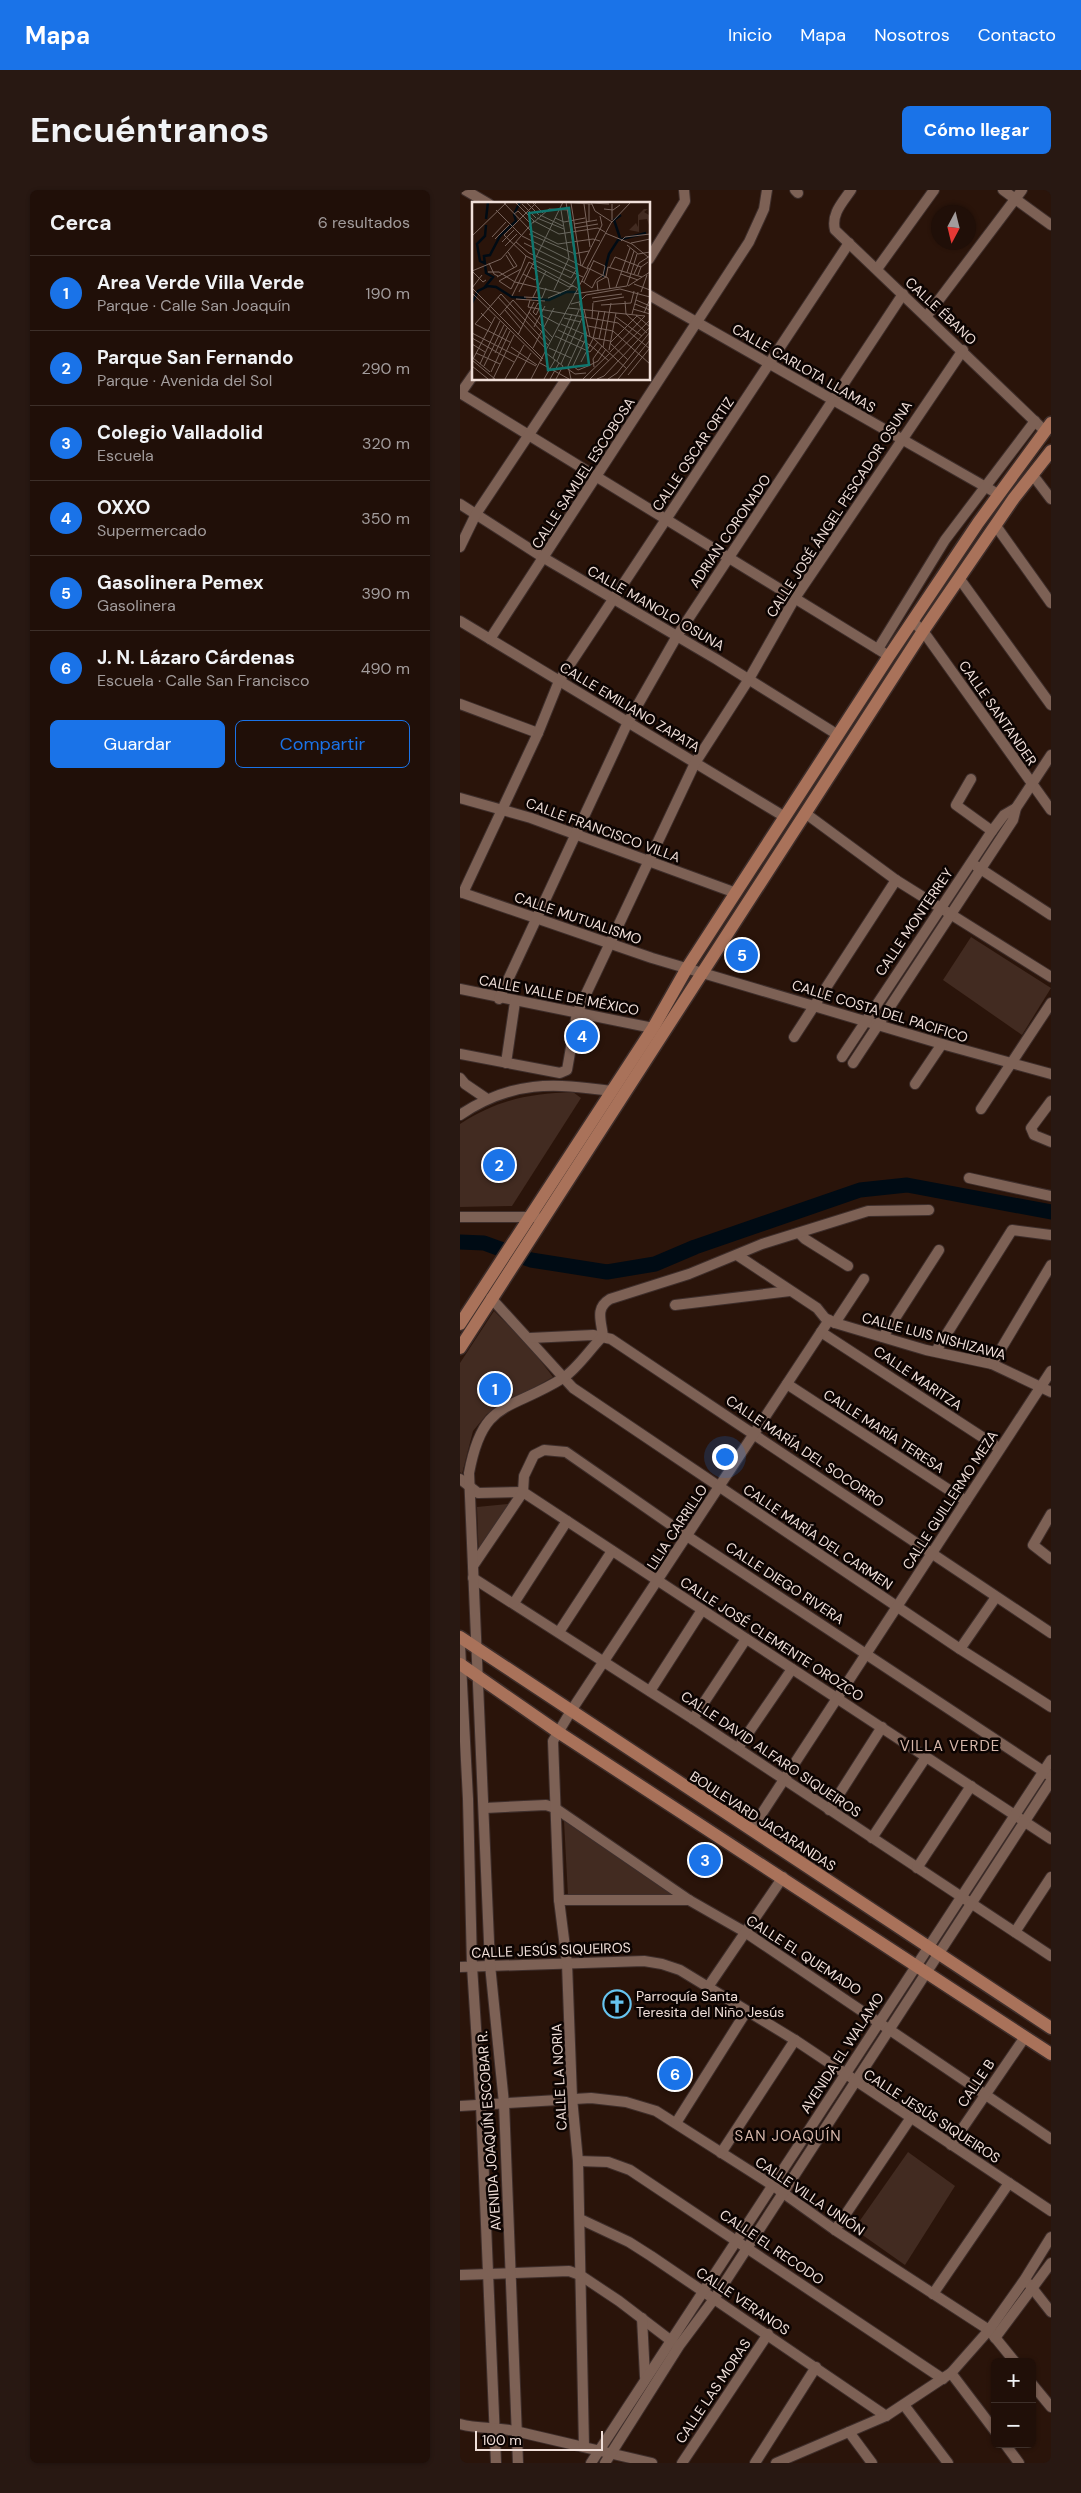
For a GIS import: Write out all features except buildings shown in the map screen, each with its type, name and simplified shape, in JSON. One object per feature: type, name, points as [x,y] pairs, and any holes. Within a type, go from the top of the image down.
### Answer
[{"type":"main road","points":[[460,1324],[612,1091],[687,968],[889,656],[998,494],[1048,427]]},
{"type":"main road","points":[[460,1348],[923,631],[1032,474],[1051,451]]},
{"type":"main road","name":"BOULEVARD JACARANDAS","points":[[460,1637],[570,1712],[1051,2028]]},
{"type":"main road","points":[[460,1665],[558,1732],[1051,2054]]},
{"type":"street","points":[[465,190],[486,202]]},
{"type":"street","points":[[650,257],[685,201],[684,190]]},
{"type":"street","name":"CALLE SAMUEL ESCOBOSA","points":[[490,640],[750,242],[764,209],[767,190]]},
{"type":"street","name":"CALLE ÉBANO","points":[[851,190],[833,221],[835,230],[963,350],[1035,421],[1048,427]]},
{"type":"street","points":[[876,269],[934,190]]},
{"type":"street","points":[[1003,190],[1051,225]]},
{"type":"street","points":[[926,317],[1022,190]]},
{"type":"street","name":"CALLE OSCAR ORTIZ","points":[[461,892],[538,733],[559,681],[849,243]]},
{"type":"street","name":"ADRIAN CORONADO","points":[[499,998],[628,722],[676,636],[903,294]]},
{"type":"street","name":"CALLE CARLOTA LLAMAS","points":[[650,296],[998,494]]},
{"type":"street","name":"CALLE JOSÉ ÁNGEL PESCADOR OSUNA","points":[[506,1063],[560,1073],[567,1070],[577,1012],[647,860],[695,762],[749,679],[795,598],[901,438],[963,350]]},
{"type":"street","points":[[472,377],[460,393],[889,656]]},
{"type":"street","points":[[460,547],[476,514],[565,380]]},
{"type":"street","points":[[878,649],[945,540],[1035,421]]},
{"type":"street","points":[[1032,474],[1051,499]]},
{"type":"street","name":"CALLE MANOLO OSUNA","points":[[460,504],[544,558],[749,679],[838,735]]},
{"type":"street","points":[[996,526],[1051,603]]},
{"type":"street","points":[[959,578],[1051,705]]},
{"type":"street","name":"CALLE EMILIANO ZAPATA","points":[[460,621],[785,817]]},
{"type":"street","name":"CALLE SANTANDER","points":[[912,621],[923,631],[1051,810]]},
{"type":"street","points":[[460,704],[538,733]]},
{"type":"street","name":"CALLE MONTERREY","points":[[853,1063],[1013,820],[1016,808],[1051,754]]},
{"type":"street","points":[[971,779],[956,805],[992,832]]},
{"type":"street","name":"CALLE FRANCISCO VILLA","points":[[460,798],[502,808],[736,894]]},
{"type":"street","name":"CALLE MONTERREY","points":[[842,1057],[939,908],[992,832],[1004,815],[1016,808]]},
{"type":"street","points":[[805,813],[896,880],[1051,977]]},
{"type":"street","points":[[971,863],[1051,915]]},
{"type":"street","points":[[794,1037],[896,880]]},
{"type":"street","name":"CALLE MUTUALISMO","points":[[461,892],[608,944],[701,973]]},
{"type":"street","name":"CALLE COSTA DEL PACIFICO","points":[[701,973],[1051,1074]]},
{"type":"street","name":"CALLE VALLE DE MÉXICO","points":[[460,989],[515,1002],[577,1012],[652,1028]]},
{"type":"street","points":[[460,1054],[506,1063],[515,1002]]},
{"type":"street","points":[[981,1109],[1051,1003]]},
{"type":"street","points":[[915,1084],[942,1044]]},
{"type":"street","points":[[460,1078],[465,1084],[487,1099]]},
{"type":"street","points":[[460,1115],[487,1099],[540,1085],[565,1084],[612,1091]]},
{"type":"street","points":[[1051,1101],[1031,1128],[1031,1132],[1051,1142]]},
{"type":"street","points":[[969,1178],[1051,1196]]},
{"type":"street","points":[[530,1338],[603,1336],[600,1309],[602,1303],[610,1299],[668,1281],[762,1244],[868,1211],[928,1210]]},
{"type":"street","points":[[460,1217],[529,1216],[545,1218]]},
{"type":"street","points":[[936,1351],[1012,1230],[1051,1235]]},
{"type":"street","points":[[799,1233],[804,1239],[848,1266]]},
{"type":"street","points":[[883,1338],[939,1250]]},
{"type":"street","points":[[736,1255],[817,1308],[832,1322]]},
{"type":"street","points":[[992,1364],[1051,1265]]},
{"type":"street","name":"LILIA CARRILLO","points":[[570,1712],[821,1332],[832,1322],[864,1279]]},
{"type":"street","points":[[675,1304],[790,1291]]},
{"type":"street","name":"CALLE MARÍA DEL CARMEN","points":[[491,1298],[530,1338],[573,1388],[960,1649],[1051,1707]]},
{"type":"street","name":"CALLE LUIS NISHIZAWA","points":[[832,1322],[883,1338],[992,1364],[1051,1392]]},
{"type":"street","name":"CALLE MARITZA","points":[[821,1332],[999,1448]]},
{"type":"street","name":"AVENIDA JOAQUÍN ESCOBAR R.","points":[[518,2463],[515,2431],[512,2273],[504,2103],[490,1965],[485,1803],[477,1676],[470,1489],[462,1478],[484,1425],[498,1411],[564,1377],[603,1336]]},
{"type":"street","name":"CALLE MARÍA DEL SOCORRO","points":[[603,1336],[933,1552],[1051,1633]]},
{"type":"street","name":"CALLE GUILLERMO MEZA","points":[[751,1830],[1051,1371]]},
{"type":"street","name":"CALLE MARÍA TERESA","points":[[787,1384],[966,1501]]},
{"type":"street","name":"CALLE DIEGO RIVERA","points":[[523,1492],[524,1476],[534,1455],[544,1450],[561,1451],[1047,1774]]},
{"type":"street","points":[[470,1489],[478,1492],[523,1492]]},
{"type":"street","points":[[473,1566],[523,1492]]},
{"type":"street","name":"CALLE JOSÉ CLEMENTE OROZCO","points":[[523,1492],[837,1697],[1014,1817],[1051,1839]]},
{"type":"street","points":[[1051,1514],[1033,1545],[1051,1559]]},
{"type":"street","points":[[514,1603],[567,1521]]},
{"type":"street","points":[[559,1632],[612,1551]]},
{"type":"street","name":"CALLE DAVID ALFARO SIQUEIROS","points":[[473,1578],[738,1748],[1051,1956]]},
{"type":"street","points":[[960,1649],[996,1597]]},
{"type":"street","points":[[650,1691],[702,1610]]},
{"type":"street","points":[[693,1719],[746,1639]]},
{"type":"street","name":"AVENIDA JOAQUÍN ESCOBAR R.","points":[[460,1645],[464,1799],[481,2105],[496,2463]]},
{"type":"street","points":[[738,1748],[792,1669]]},
{"type":"street","name":"CALLE LA NORIA","points":[[570,1712],[553,1741],[559,1900],[567,1963],[572,2098],[578,2161],[584,2447]]},
{"type":"street","points":[[829,1810],[882,1727]]},
{"type":"street","points":[[872,1838],[926,1757]]},
{"type":"street","name":"AVENIDA EL WALAMO","points":[[605,2463],[679,2346],[714,2299],[854,2081],[939,1955],[967,1899],[1014,1817],[1047,1774],[1051,1760]]},
{"type":"street","name":"AVENIDA EL WALAMO","points":[[591,2463],[645,2377],[704,2291],[927,1947],[967,1899],[1025,1822],[1051,1781]]},
{"type":"street","points":[[917,1868],[970,1786]]},
{"type":"street","points":[[464,1799],[485,1803]]},
{"type":"street","name":"CALLE EL QUEMADO","points":[[485,1803],[546,1805],[555,1808],[689,1900],[745,1932],[879,2021],[1051,2139]]},
{"type":"street","points":[[1015,1932],[1051,1877]]},
{"type":"street","points":[[708,1987],[782,1878]]},
{"type":"street","name":"CALLE EL QUEMADO","points":[[559,1900],[689,1900]]},
{"type":"street","name":"CALLE JESÚS SIQUEIROS","points":[[460,1967],[644,1961],[680,1970],[746,2012],[795,2040],[910,2119],[1051,2211]]},
{"type":"street","points":[[676,2123],[746,2012]]},
{"type":"street","name":"CALLE B","points":[[951,2145],[1025,2036]]},
{"type":"street","points":[[721,2153],[795,2040]]},
{"type":"street","name":"CALLE VILLA UNIÓN","points":[[460,2106],[572,2098],[626,2102],[656,2111],[772,2185],[835,2230],[992,2334],[1011,2358]]},
{"type":"street","points":[[835,2230],[910,2119]]},
{"type":"street","name":"CALLE EL RECODO","points":[[578,2161],[617,2164],[736,2240],[947,2376],[991,2426]]},
{"type":"street","points":[[933,2294],[1009,2183]]},
{"type":"street","name":"CALLE VERANOS","points":[[580,2219],[629,2242],[768,2334],[886,2416]]},
{"type":"street","points":[[992,2334],[1051,2237]]},
{"type":"street","points":[[776,2463],[797,2460],[849,2432],[886,2416],[947,2376],[992,2334],[1051,2263]]},
{"type":"street","points":[[460,2275],[560,2270],[580,2275],[679,2346]]},
{"type":"street","points":[[1026,2279],[1051,2312]]},
{"type":"street","points":[[642,2318],[645,2377],[649,2393]]},
{"type":"street","name":"CALLE LAS MORAS","points":[[682,2463],[768,2334]]},
{"type":"street","points":[[755,2463],[816,2367]]},
{"type":"street","points":[[1036,2389],[1051,2407]]},
{"type":"street","points":[[904,2405],[948,2463]]},
{"type":"street","points":[[460,2424],[470,2427],[494,2427],[515,2431],[599,2451],[612,2452],[652,2463]]},
{"type":"street","points":[[849,2432],[872,2463]]},
{"type":"street","points":[[1008,2448],[1019,2463]]},
{"type":"shaded area","points":[[971,937],[1051,988],[1022,1035],[943,980]]},
{"type":"shaded area","points":[[573,1092],[581,1098],[512,1206],[460,1207],[460,1124],[488,1109],[514,1099],[542,1094]]},
{"type":"shaded area","points":[[494,1311],[530,1347],[553,1377],[487,1414],[473,1431],[462,1474],[460,1472],[460,1363]]},
{"type":"shaded area","points":[[517,1503],[479,1563],[477,1507]]},
{"type":"shaded area","points":[[564,1821],[677,1896],[568,1896]]},
{"type":"shaded area","points":[[908,2152],[955,2186],[905,2265],[854,2229]]},
{"type":"waterway","points":[[460,1242],[484,1243],[531,1260],[607,1272],[655,1264],[695,1247],[860,1190],[907,1185],[1051,1212]]},
{"type":"place","name":"Gasolinera Pemex","points":[[742,955]]},
{"type":"place","name":"OXXO","points":[[582,1036]]},
{"type":"place","name":"Parque San Fernando","points":[[499,1165]]},
{"type":"place","name":"Area Verde Villa Verde","points":[[495,1389]]},
{"type":"place","name":"Colegio Valladolid","points":[[705,1860]]},
{"type":"place","name":"Parroquía Santa Teresita del Niño Jesús","points":[[617,2004]]},
{"type":"place","name":"J. N. Lázaro Cárdenas","points":[[675,2074]]},
{"type":"district","name":"VILLA VERDE","points":[[950,1746]]},
{"type":"district","name":"SAN JOAQUÍN","points":[[788,2136]]}]
